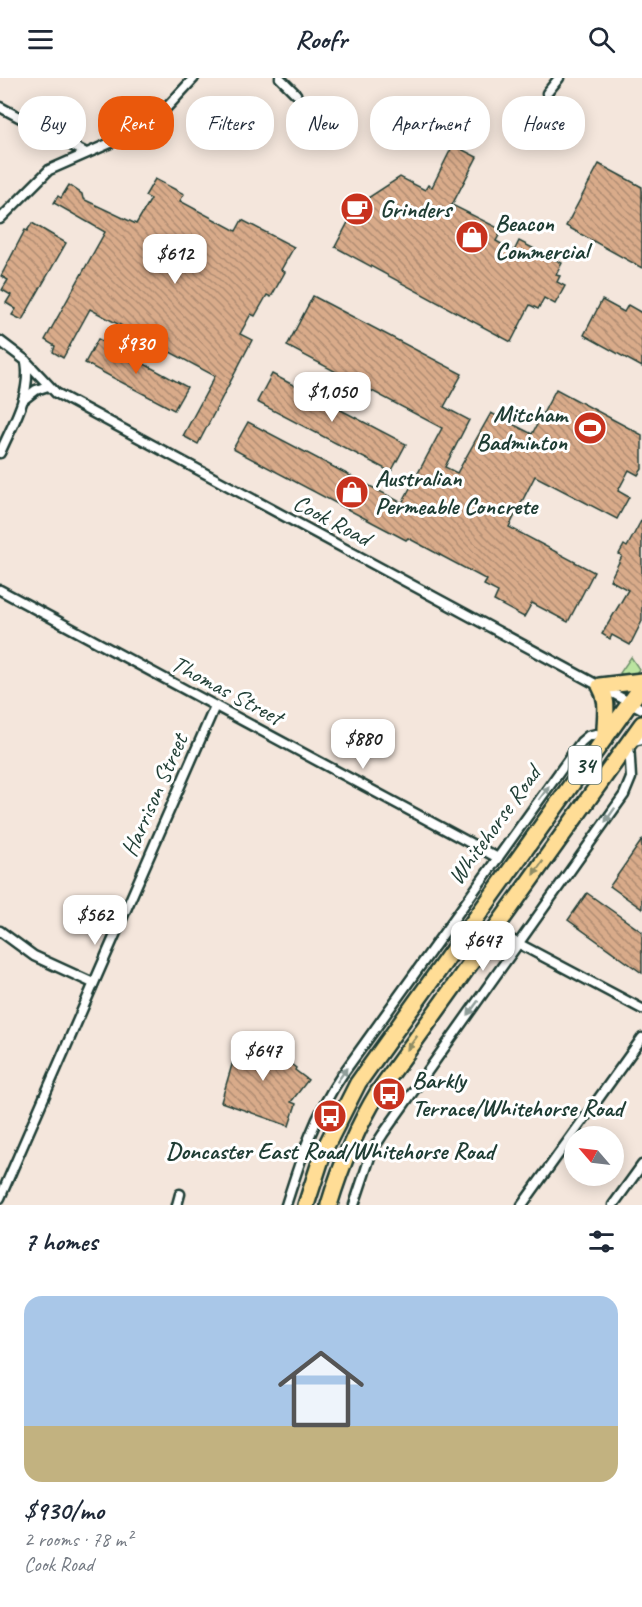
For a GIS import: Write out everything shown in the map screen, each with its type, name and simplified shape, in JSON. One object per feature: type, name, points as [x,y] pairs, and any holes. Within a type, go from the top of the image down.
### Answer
[{"type":"highway","points":[[605,738],[604,721],[607,697],[600,686],[642,681]]},
{"type":"highway","name":"Whitehorse Road","points":[[306,1205],[324,1150],[358,1083],[605,738],[636,705],[642,686]]},
{"type":"highway","name":"34","points":[[329,1205],[344,1159],[371,1104],[493,930],[636,740],[642,724]]},
{"type":"street","points":[[0,219],[49,170],[124,137],[157,118],[194,78]]},
{"type":"street","points":[[280,78],[296,94]]},
{"type":"street","points":[[547,93],[559,78]]},
{"type":"street","points":[[0,107],[86,153]]},
{"type":"street","name":"Cook Road","points":[[0,341],[26,360],[56,393],[636,705]]},
{"type":"street","points":[[1,450],[23,400],[29,377],[26,360]]},
{"type":"street","points":[[23,400],[36,390],[48,386]]},
{"type":"street","name":"Thomas Street","points":[[0,590],[498,858]]},
{"type":"street","name":"Harrison Street","points":[[0,1198],[214,706]]},
{"type":"street","name":"Whitehorse Road","points":[[286,1205],[312,1128],[327,1098],[581,742],[588,736],[596,734],[605,738]]},
{"type":"street","points":[[354,1205],[372,1151],[383,1134],[629,786],[636,740]]},
{"type":"street","points":[[493,930],[642,1009]]},
{"type":"street","points":[[0,931],[34,956],[93,983]]},
{"type":"street","points":[[522,1205],[642,1038]]},
{"type":"street","points":[[613,1205],[642,1165]]},
{"type":"street","points":[[177,1205],[180,1194]]},
{"type":"green space","points":[[631,657],[639,669],[628,679],[620,673]]},
{"type":"building","points":[[450,150],[463,150],[477,157],[452,205],[502,230],[496,241],[514,251],[519,241],[562,263],[556,275],[560,276],[557,282],[565,286],[555,304],[544,298],[538,309],[530,305],[511,342],[335,247],[354,211],[351,209],[400,177],[425,190],[428,185],[432,187]]},
{"type":"building","points":[[599,164],[642,187],[642,268],[566,226]]},
{"type":"building","points":[[155,179],[184,194],[180,201],[236,231],[242,220],[294,247],[281,270],[285,272],[271,297],[267,295],[255,316],[251,314],[240,334],[252,340],[198,444],[183,436],[215,376],[90,309],[63,358],[53,352],[55,346],[45,340],[105,232],[54,203],[58,196],[61,198],[69,185],[82,194],[83,199],[136,224],[151,199],[145,196]]},
{"type":"building","points":[[32,223],[66,243],[22,320],[12,315],[16,309],[6,303],[11,295],[2,290],[8,280],[1,276],[25,230],[27,231]]},
{"type":"building","points":[[313,296],[462,374],[444,407],[469,420],[445,467],[457,473],[491,413],[532,434],[556,389],[642,435],[642,469],[638,475],[629,470],[618,491],[629,497],[617,519],[535,476],[509,527],[594,572],[568,622],[532,603],[524,617],[494,601],[498,592],[484,585],[487,580],[233,449],[248,422],[402,503],[442,428],[287,346]]},
{"type":"building","points":[[602,300],[624,312],[628,305],[642,313],[642,367],[584,335]]},
{"type":"building","points":[[98,339],[187,387],[174,410],[85,363]]},
{"type":"building","points":[[272,374],[406,444],[391,472],[257,402]]},
{"type":"building","points":[[642,519],[642,621],[630,645],[612,635],[610,639],[602,634],[628,590],[610,580],[622,556],[619,554],[624,545],[627,547]]},
{"type":"building","points":[[642,840],[642,909],[610,886]]},
{"type":"building","points":[[587,893],[642,932],[642,973],[568,920]]},
{"type":"building","points":[[252,1034],[308,1080],[291,1102],[296,1104],[289,1126],[221,1102],[236,1051]]},
{"type":"place","name":"Grinders","points":[[357,209]]},
{"type":"place","name":"Beacon Commercial","points":[[472,237]]},
{"type":"place","name":"Mitcham Badminton","points":[[590,428]]},
{"type":"place","name":"Australian Permeable Concrete","points":[[352,492]]},
{"type":"place","name":"Barkly Terrace/Whitehorse Road","points":[[389,1094]]},
{"type":"place","name":"Doncaster East Road/Whitehorse Road","points":[[330,1116]]}]
